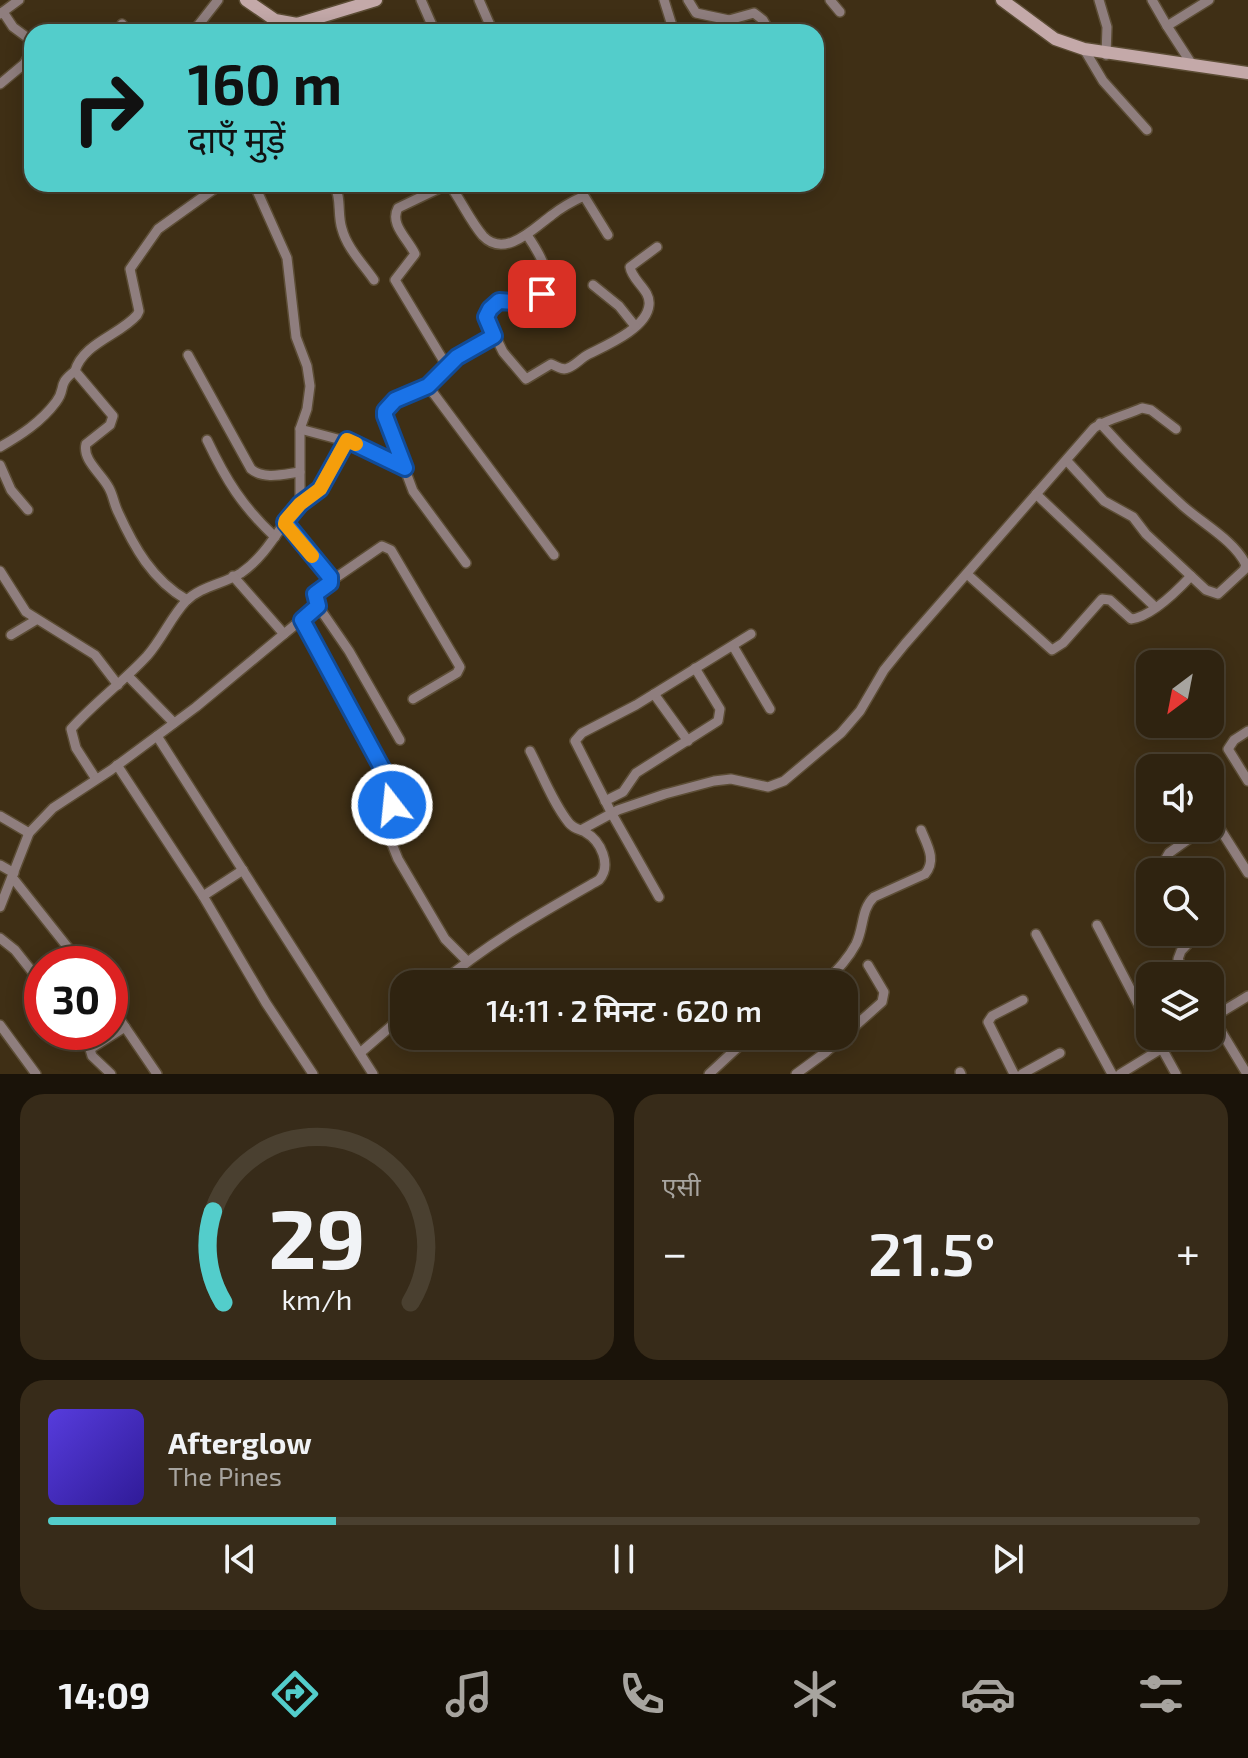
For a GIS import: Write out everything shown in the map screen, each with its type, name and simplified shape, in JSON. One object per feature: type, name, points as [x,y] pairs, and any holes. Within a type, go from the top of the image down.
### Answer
[{"type":"street","points":[[19,0],[2,13],[24,35]]},
{"type":"street","points":[[199,24],[218,0]]},
{"type":"street","points":[[246,0],[276,24]]},
{"type":"street","points":[[288,24],[307,23],[376,0]]},
{"type":"street","points":[[421,0],[432,24]]},
{"type":"street","points":[[479,0],[490,24]]},
{"type":"street","points":[[664,0],[672,24]]},
{"type":"street","points":[[688,0],[696,13],[729,20],[754,13],[765,24]]},
{"type":"street","points":[[830,0],[840,12]]},
{"type":"street","points":[[1002,0],[1055,39],[1084,49],[1106,55],[1248,73]]},
{"type":"street","points":[[1099,0],[1107,27],[1106,55]]},
{"type":"street","points":[[1152,0],[1193,66]]},
{"type":"street","points":[[1167,26],[1209,0]]},
{"type":"street","points":[[729,20],[731,24]]},
{"type":"street","points":[[1084,49],[1103,81],[1147,130]]},
{"type":"street","points":[[0,84],[24,64]]},
{"type":"street","points":[[0,447],[29,430],[58,400],[61,384],[75,371],[79,362],[137,315],[139,311],[130,269],[158,229],[208,192]]},
{"type":"street","points":[[258,192],[287,258],[296,337],[307,366],[310,386],[300,429],[300,504]]},
{"type":"street","points":[[337,192],[341,227],[349,245],[374,280]]},
{"type":"street","points":[[431,192],[398,208],[394,214],[415,254],[395,280],[448,368]]},
{"type":"street","points":[[453,192],[482,234],[499,245],[527,235],[554,213],[584,196],[608,235]]},
{"type":"street","points":[[527,235],[545,264],[548,277],[545,286],[532,303],[502,300],[490,309],[486,321],[521,376],[528,379],[551,364],[568,368],[620,339],[643,318],[649,297],[630,267],[657,247]]},
{"type":"street","points":[[593,285],[619,306],[635,326]]},
{"type":"street","points":[[466,563],[413,491],[385,411],[403,395],[428,386],[457,357],[494,336]]},
{"type":"street","points":[[188,355],[251,469],[257,475],[265,476],[300,472]]},
{"type":"street","points":[[75,371],[113,416],[110,425],[86,444],[86,454],[109,487],[129,536],[144,561],[169,590],[187,600]]},
{"type":"street","points":[[428,386],[554,555]]},
{"type":"street","points":[[581,830],[612,814],[665,794],[714,781],[731,779],[768,787],[784,781],[841,733],[860,711],[884,670],[1100,423],[1127,416],[1142,408],[1151,410],[1176,429]]},
{"type":"street","points":[[1067,461],[1104,501],[1133,517],[1146,534],[1206,590],[1218,594],[1244,570],[1246,565],[1231,546],[1167,491],[1100,423]]},
{"type":"street","points":[[300,429],[347,440],[405,468]]},
{"type":"street","points":[[207,440],[239,500],[275,537]]},
{"type":"street","points":[[96,779],[76,748],[71,729],[156,645],[187,600],[233,576],[259,558],[300,504],[320,489],[347,440]]},
{"type":"street","points":[[0,465],[11,490],[28,510]]},
{"type":"street","points":[[1036,494],[1155,607]]},
{"type":"street","points":[[285,522],[331,581]]},
{"type":"street","points":[[400,740],[349,651],[318,606],[315,594],[382,546],[391,550],[460,667],[457,673],[413,699]]},
{"type":"street","points":[[0,571],[21,605],[36,620],[95,655],[118,685]]},
{"type":"street","points":[[967,574],[1052,650],[1063,643],[1102,599],[1110,600],[1131,619],[1139,618],[1166,602],[1191,576]]},
{"type":"street","points":[[233,576],[284,634]]},
{"type":"street","points":[[0,907],[3,892],[29,833],[53,808],[157,736],[318,606]]},
{"type":"street","points":[[11,635],[36,620]]},
{"type":"street","points":[[302,620],[389,781],[392,844],[398,859],[445,939],[467,961]]},
{"type":"street","points":[[659,897],[575,741],[582,733],[654,694],[751,634]]},
{"type":"street","points":[[733,646],[770,709]]},
{"type":"street","points":[[605,801],[623,792],[636,773],[706,730],[720,717],[720,709],[695,668]]},
{"type":"street","points":[[128,676],[174,723]]},
{"type":"street","points":[[654,694],[688,741]]},
{"type":"street","points":[[1248,731],[1234,740],[1228,749],[1248,781]]},
{"type":"street","points":[[157,736],[373,1074]]},
{"type":"street","points":[[456,970],[516,927],[602,876],[606,867],[598,846],[568,821],[530,751]]},
{"type":"street","points":[[117,765],[203,896],[266,1003],[313,1074]]},
{"type":"street","points":[[0,816],[29,833]]},
{"type":"street","points":[[834,970],[854,946],[868,903],[874,897],[925,874],[930,868],[931,855],[921,830]]},
{"type":"street","points":[[1224,837],[1248,873]]},
{"type":"street","points":[[1166,858],[1184,842]]},
{"type":"street","points":[[0,865],[13,875],[67,946]]},
{"type":"street","points":[[203,896],[243,870]]},
{"type":"street","points":[[1097,925],[1136,1000]]},
{"type":"street","points":[[1036,934],[1112,1074]]},
{"type":"street","points":[[0,938],[24,961]]},
{"type":"street","points":[[796,1074],[882,1002],[884,992],[868,965]]},
{"type":"street","points":[[1224,1009],[1248,996]]},
{"type":"street","points":[[1014,1074],[988,1022],[992,1016],[1023,1000]]},
{"type":"street","points":[[0,1025],[36,1074]]},
{"type":"street","points":[[360,1053],[390,1027]]},
{"type":"street","points":[[128,1031],[157,1074]]},
{"type":"street","points":[[1224,1037],[1247,1074]]},
{"type":"street","points":[[90,1050],[111,1074]]},
{"type":"street","points":[[709,1074],[735,1050]]},
{"type":"street","points":[[1120,1074],[1159,1050]]},
{"type":"street","points":[[1162,1050],[1176,1074]]},
{"type":"street","points":[[1022,1074],[1060,1053]]},
{"type":"slow traffic","points":[[312,556],[285,524],[286,520],[320,489],[347,440],[356,444]]},
{"type":"route","points":[[392,805],[389,781],[302,620],[318,606],[315,594],[330,583],[330,577],[285,522],[300,504],[320,489],[347,440],[405,468],[385,411],[403,395],[428,386],[457,357],[494,336],[486,317],[499,301],[532,303],[542,294]]}]
